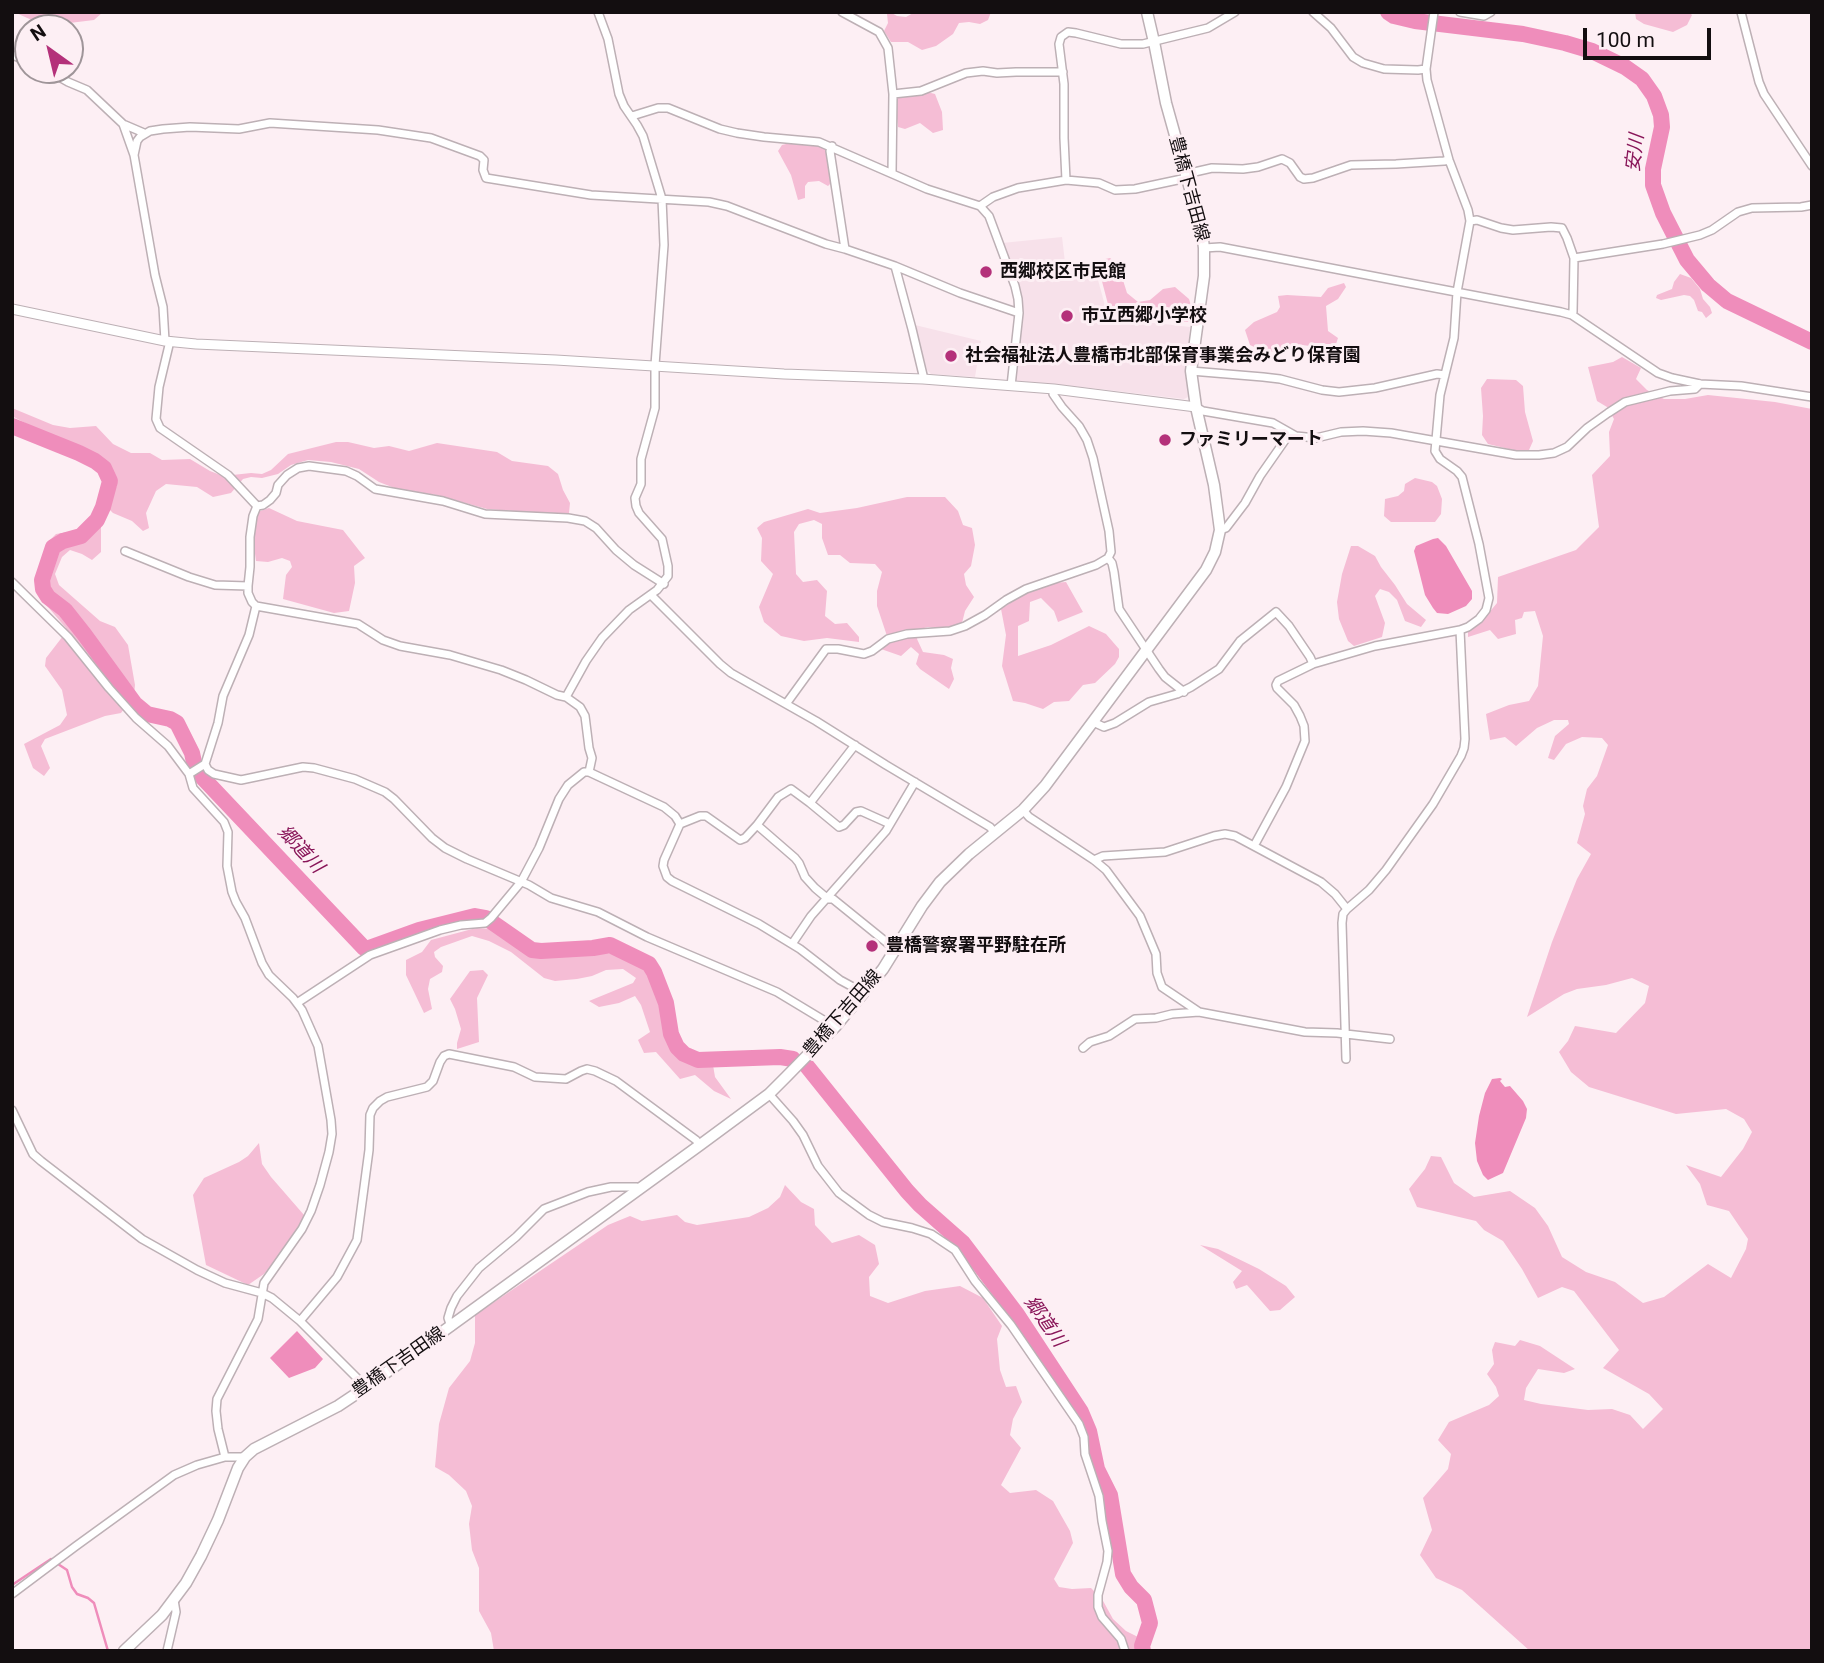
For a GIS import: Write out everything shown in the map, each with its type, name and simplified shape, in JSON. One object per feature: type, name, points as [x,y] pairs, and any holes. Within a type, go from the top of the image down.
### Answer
[{"type":"main road","name":"豊橋下吉田線","points":[[245,1457],[266,1443],[338,1406],[365,1388],[769,1094],[835,1027],[864,993],[883,969],[940,882],[969,854],[1023,810],[1045,786],[1206,570],[1215,552],[1220,530],[1214,485],[1196,408],[1191,371],[1204,276],[1204,248],[1202,232],[1166,103],[1147,12]]},
{"type":"main road","points":[[124,1651],[174,1600],[201,1556],[245,1457]]},
{"type":"street","points":[[566,696],[602,638],[623,615],[651,595],[668,576],[662,538],[639,513],[635,498],[641,484],[641,459],[654,416],[664,245],[662,199],[643,136],[619,94],[608,39],[598,12]]},
{"type":"street","points":[[842,12],[879,32],[888,48],[893,94],[892,173]]},
{"type":"street","points":[[1066,180],[1063,72],[1059,44],[1061,37],[1068,32],[1121,44],[1154,42],[1208,28],[1235,12]]},
{"type":"street","points":[[1313,12],[1331,28],[1353,57],[1363,63],[1384,69],[1426,69]]},
{"type":"street","points":[[1460,12],[1484,16],[1491,12]]},
{"type":"street","points":[[1741,12],[1764,94],[1812,166]]},
{"type":"street","points":[[1254,846],[1286,787],[1305,741],[1300,716],[1294,705],[1277,688],[1278,681],[1312,664],[1375,646],[1468,627],[1479,620],[1486,610],[1489,598],[1462,477],[1440,459],[1435,451],[1440,395],[1454,338],[1457,292],[1470,220],[1449,160],[1427,80],[1426,69],[1434,13]]},
{"type":"street","points":[[893,94],[921,91],[966,73],[1063,72]]},
{"type":"street","points":[[75,84],[87,90],[123,124],[144,133]]},
{"type":"street","points":[[632,116],[658,108],[668,108],[737,133],[819,142],[927,189],[980,206],[989,216],[1015,286],[1019,313],[1011,386]]},
{"type":"street","points":[[134,155],[137,141],[144,133],[163,129],[239,129],[270,123],[402,132],[441,141],[480,156],[484,160],[486,178],[591,195],[709,202],[727,206],[1019,313]]},
{"type":"street","points":[[123,124],[134,155],[168,341],[156,419],[160,428],[228,475],[257,506]]},
{"type":"street","points":[[832,146],[830,151],[845,249]]},
{"type":"street","points":[[980,206],[993,197],[1018,188],[1066,180],[1099,183],[1115,190],[1135,189],[1212,168],[1243,169],[1282,159],[1290,163],[1304,179],[1351,165],[1449,160]]},
{"type":"street","points":[[1574,258],[1688,239],[1712,230],[1738,212],[1752,208],[1812,205]]},
{"type":"street","points":[[1470,220],[1513,230],[1562,228],[1574,258],[1572,315]]},
{"type":"street","points":[[1204,248],[1220,247],[1561,312],[1572,315],[1658,373],[1672,378],[1700,384],[1741,386],[1812,397]]},
{"type":"street","points":[[895,266],[923,379]]},
{"type":"street","points":[[12,309],[168,341],[196,344],[923,379],[1054,389],[1196,408],[1273,423],[1296,436],[1317,438],[1341,432],[1363,431],[1391,433],[1516,455],[1539,456],[1554,453],[1567,447],[1587,428],[1625,402],[1670,391],[1695,389],[1700,384]]},
{"type":"street","points":[[1191,371],[1280,379],[1339,392],[1375,388],[1437,374],[1445,375]]},
{"type":"street","points":[[786,704],[826,649],[864,654],[888,639],[907,634],[950,631],[985,615],[1026,589],[1096,565],[1108,558],[1111,552],[1109,531],[1093,458],[1087,440],[1079,426],[1062,408],[1053,394],[1054,389]]},
{"type":"street","points":[[1220,530],[1226,528],[1245,503],[1259,477],[1290,433]]},
{"type":"street","points":[[257,506],[270,500],[276,494],[278,485],[298,468],[309,466],[346,471],[375,489],[443,501],[485,514],[585,521],[596,528],[634,565],[664,583]]},
{"type":"street","points":[[257,506],[250,537],[248,586],[248,593],[256,606],[358,624],[383,640],[400,646],[450,655],[500,670],[557,695],[566,696],[580,707],[585,716],[592,758],[589,772]]},
{"type":"street","points":[[125,551],[215,585],[248,586]]},
{"type":"street","points":[[1108,558],[1114,572],[1119,609],[1165,677],[1184,692]]},
{"type":"street","points":[[12,582],[68,637],[136,718],[168,746],[191,773],[194,788],[219,814],[228,832],[227,866],[232,892],[262,964],[269,975],[297,1003],[318,1046],[332,1134],[320,1185],[310,1211],[302,1229],[264,1283],[258,1319],[217,1399],[218,1429],[225,1457]]},
{"type":"street","points":[[651,595],[720,664],[990,827],[995,833]]},
{"type":"street","points":[[191,773],[203,765],[218,723],[223,696],[249,635],[256,606]]},
{"type":"street","points":[[1093,722],[1104,727],[1149,702],[1184,692],[1219,669],[1240,641],[1276,612],[1289,626],[1312,664]]},
{"type":"street","points":[[1346,1059],[1342,923],[1347,909],[1369,890],[1386,870],[1433,804],[1461,757],[1465,739],[1460,630]]},
{"type":"street","points":[[810,803],[855,745]]},
{"type":"street","points":[[203,765],[214,774],[241,780],[303,766],[346,775],[385,792],[445,848],[551,898],[598,912],[647,937],[777,992],[835,1027]]},
{"type":"street","points":[[297,1003],[370,955],[440,930],[489,920],[521,882],[539,848],[559,799],[568,785],[584,772],[664,807],[680,824]]},
{"type":"street","points":[[792,944],[811,916],[872,848],[915,782]]},
{"type":"street","points":[[864,993],[840,980],[792,944],[734,911],[681,886],[667,877],[663,866],[680,824],[706,816],[740,840],[757,825],[778,797],[791,789],[839,827],[856,812],[861,811],[890,824]]},
{"type":"street","points":[[1023,810],[1029,817],[1106,870],[1140,916],[1156,954],[1157,973],[1163,987],[1199,1012]]},
{"type":"street","points":[[757,825],[795,858],[804,877],[828,899],[833,899],[896,950]]},
{"type":"street","points":[[1094,860],[1104,856],[1165,852],[1225,834],[1235,836],[1321,883],[1335,894],[1347,909]]},
{"type":"street","points":[[1083,1048],[1090,1042],[1109,1037],[1135,1019],[1199,1012],[1294,1030],[1390,1039]]},
{"type":"street","points":[[300,1321],[337,1277],[357,1241],[369,1150],[370,1115],[373,1108],[387,1097],[427,1087],[433,1081],[444,1056],[449,1054],[514,1067],[535,1077],[566,1079],[587,1069],[595,1071],[616,1082],[696,1140],[700,1146]]},
{"type":"street","points":[[769,1094],[803,1135],[818,1166],[839,1194],[883,1222],[931,1234],[954,1250],[1011,1325],[1079,1424],[1084,1437],[1085,1454],[1099,1496],[1108,1551],[1108,1562],[1098,1595],[1098,1607],[1121,1639],[1125,1651]]},
{"type":"street","points":[[12,1110],[33,1154],[112,1217],[142,1239],[197,1270],[225,1283],[272,1298],[300,1321],[365,1388]]},
{"type":"street","points":[[450,1326],[448,1318],[451,1308],[479,1268],[544,1209],[588,1192],[611,1187],[641,1188]]},
{"type":"street","points":[[12,1594],[164,1482],[197,1465],[225,1457],[245,1457]]},
{"type":"street","points":[[167,1651],[176,1612],[174,1600]]},
{"type":"shaded area","points":[[14,12],[103,12],[94,20],[84,21],[84,14]]},
{"type":"shaded area","points":[[890,12],[906,17],[915,12],[991,12],[988,20],[980,24],[959,23],[953,34],[936,46],[922,50],[908,42],[891,42],[884,31],[888,23],[887,14]]},
{"type":"shaded area","points":[[1635,12],[1689,12],[1692,15],[1687,25],[1673,32],[1644,24],[1636,19]]},
{"type":"shaded area","points":[[927,92],[935,94],[942,112],[943,130],[933,133],[920,123],[905,129],[898,127],[895,101],[898,97]]},
{"type":"shaded area","points":[[814,144],[826,148],[829,156],[831,183],[828,186],[819,181],[808,182],[805,186],[805,198],[798,200],[791,175],[778,151],[782,145]]},
{"type":"shaded area","name":"市立西郷小学校","points":[[1062,237],[1066,271],[1095,269],[1107,313],[1120,319],[1190,327],[1186,368],[1188,397],[1184,399],[1017,381],[1014,377],[1022,300],[1002,243]]},
{"type":"shaded area","points":[[1110,258],[1118,264],[1127,293],[1138,302],[1150,300],[1163,289],[1175,287],[1189,299],[1194,315],[1190,322],[1121,316],[1109,308],[1099,270],[1101,260]]},
{"type":"shaded area","points":[[1680,274],[1691,278],[1700,289],[1712,313],[1706,318],[1698,311],[1690,296],[1661,300],[1656,298],[1657,295],[1672,289]]},
{"type":"shaded area","points":[[1344,283],[1346,287],[1338,299],[1326,306],[1328,331],[1338,338],[1336,344],[1318,347],[1302,345],[1286,351],[1265,352],[1250,345],[1245,330],[1254,322],[1277,312],[1280,307],[1278,296],[1321,297],[1328,288]]},
{"type":"shaded area","name":"社会福祉法人豊橋市北部保育事業会みどり保育園","points":[[915,325],[981,341],[975,377],[931,374],[927,370]]},
{"type":"shaded area","points":[[1622,357],[1641,368],[1636,379],[1647,390],[1664,399],[1708,395],[1812,409],[1812,1651],[1530,1651],[1462,1590],[1436,1578],[1420,1555],[1432,1530],[1423,1498],[1448,1469],[1451,1454],[1438,1440],[1449,1422],[1489,1405],[1499,1396],[1487,1374],[1494,1364],[1492,1350],[1495,1342],[1515,1346],[1520,1340],[1540,1346],[1575,1369],[1564,1373],[1538,1369],[1526,1388],[1524,1400],[1588,1410],[1612,1409],[1630,1415],[1643,1429],[1663,1409],[1649,1394],[1603,1368],[1619,1350],[1574,1291],[1562,1287],[1538,1298],[1503,1241],[1484,1230],[1476,1221],[1417,1207],[1409,1189],[1425,1169],[1431,1156],[1441,1157],[1454,1183],[1474,1197],[1510,1191],[1535,1208],[1548,1226],[1562,1257],[1586,1272],[1615,1282],[1643,1303],[1664,1297],[1708,1264],[1731,1278],[1746,1249],[1748,1239],[1729,1211],[1707,1205],[1700,1184],[1686,1165],[1721,1177],[1743,1149],[1752,1132],[1744,1119],[1726,1109],[1676,1114],[1589,1087],[1571,1072],[1559,1052],[1575,1026],[1616,1033],[1645,1003],[1649,986],[1632,978],[1577,989],[1527,1017],[1552,942],[1577,879],[1591,854],[1577,843],[1585,814],[1583,806],[1587,789],[1597,776],[1608,745],[1602,738],[1582,737],[1566,744],[1554,760],[1548,758],[1555,736],[1569,724],[1568,720],[1554,720],[1537,728],[1516,746],[1505,737],[1490,740],[1486,714],[1529,701],[1538,686],[1543,636],[1535,611],[1524,612],[1522,618],[1515,620],[1516,634],[1498,639],[1490,630],[1468,637],[1468,630],[1483,620],[1497,603],[1498,577],[1576,550],[1599,527],[1592,475],[1610,456],[1609,432],[1614,419],[1607,407],[1597,401],[1588,367],[1613,362]]},
{"type":"shaded area","points":[[1487,379],[1516,380],[1523,386],[1525,412],[1533,441],[1529,450],[1513,450],[1488,444],[1482,435],[1481,388]]},
{"type":"shaded area","points":[[12,408],[53,425],[70,428],[96,426],[113,444],[131,453],[150,453],[162,460],[190,459],[223,476],[262,474],[271,470],[288,454],[336,442],[374,448],[389,446],[409,451],[437,443],[497,452],[512,461],[548,466],[558,474],[570,503],[569,513],[487,509],[437,495],[397,489],[379,482],[359,469],[308,460],[291,465],[278,474],[243,479],[231,493],[213,497],[197,487],[166,484],[156,491],[146,513],[149,528],[143,531],[132,521],[108,508],[117,485],[112,469],[101,457],[82,446],[49,436],[12,416]]},
{"type":"shaded area","points":[[1415,478],[1437,486],[1442,499],[1441,514],[1435,522],[1391,522],[1384,516],[1385,499],[1398,496],[1404,491],[1405,484]]},
{"type":"shaded area","points":[[907,497],[945,497],[958,511],[963,525],[972,528],[975,545],[971,566],[964,574],[966,585],[974,597],[965,611],[962,623],[944,629],[920,629],[917,639],[923,652],[953,659],[951,668],[954,679],[949,689],[920,669],[916,664],[919,654],[911,647],[901,656],[881,649],[889,642],[877,606],[877,591],[882,572],[875,564],[850,563],[840,555],[828,555],[822,538],[822,524],[814,520],[799,524],[794,532],[796,574],[803,582],[817,580],[827,591],[825,616],[835,624],[847,623],[859,637],[859,642],[827,638],[804,641],[781,636],[764,622],[759,607],[773,574],[761,561],[762,538],[757,528],[764,522],[808,509],[820,513]]},
{"type":"shaded area","points":[[269,508],[297,521],[343,530],[365,558],[354,566],[355,583],[349,611],[334,613],[283,599],[286,575],[292,567],[290,561],[282,558],[268,562],[256,561],[252,532],[257,512]]},
{"type":"shaded area","points":[[89,520],[101,522],[101,552],[92,560],[70,550],[62,557],[55,574],[59,585],[100,621],[115,627],[128,645],[135,685],[134,695],[121,713],[105,716],[45,739],[41,746],[50,768],[44,776],[33,768],[24,744],[60,725],[67,715],[62,690],[45,666],[46,658],[66,628],[42,600],[38,576],[50,540],[56,534],[84,527]]},
{"type":"shaded area","points":[[1438,538],[1446,546],[1472,591],[1472,599],[1466,606],[1448,614],[1437,613],[1425,595],[1414,551],[1416,546]]},
{"type":"shaded area","points":[[1351,546],[1358,546],[1375,556],[1407,604],[1426,620],[1421,627],[1405,621],[1397,600],[1389,592],[1380,589],[1375,596],[1385,623],[1382,637],[1354,646],[1348,641],[1339,619],[1337,602]]},
{"type":"shaded area","points":[[1066,582],[1083,612],[1058,622],[1054,611],[1041,598],[1030,602],[1029,621],[1018,626],[1018,656],[1051,645],[1089,626],[1106,634],[1119,649],[1119,657],[1095,683],[1083,685],[1069,701],[1054,702],[1043,709],[1013,701],[1002,666],[1006,635],[1001,609],[1027,592],[1053,583]]},
{"type":"shaded area","points":[[476,928],[493,929],[529,952],[544,957],[601,952],[626,956],[637,961],[650,976],[663,1005],[668,1037],[674,1051],[689,1061],[713,1065],[715,1077],[731,1099],[714,1091],[695,1075],[680,1079],[656,1052],[644,1053],[638,1040],[650,1032],[635,996],[599,1007],[589,1001],[633,983],[636,978],[623,969],[555,981],[544,978],[511,952],[472,936],[434,952],[443,966],[442,972],[430,979],[428,989],[432,1009],[424,1013],[406,975],[406,960],[422,952],[431,940]]},
{"type":"shaded area","points":[[483,970],[488,975],[477,998],[479,1042],[457,1049],[461,1029],[450,999],[470,971]]},
{"type":"shaded area","points":[[1500,1078],[1505,1087],[1510,1086],[1523,1101],[1527,1109],[1526,1118],[1503,1173],[1488,1180],[1477,1161],[1475,1143],[1485,1093],[1492,1079]]},
{"type":"shaded area","points":[[259,1143],[262,1164],[304,1215],[293,1238],[264,1274],[248,1285],[206,1265],[193,1195],[204,1178],[239,1162]]},
{"type":"shaded area","points":[[785,1185],[801,1202],[814,1209],[815,1225],[832,1243],[859,1235],[875,1245],[879,1264],[869,1277],[870,1296],[888,1303],[925,1291],[960,1286],[983,1298],[1002,1326],[997,1339],[1000,1370],[1006,1387],[1016,1386],[1022,1402],[1013,1419],[1010,1435],[1021,1448],[1001,1485],[1010,1493],[1036,1490],[1053,1501],[1070,1531],[1073,1543],[1054,1579],[1059,1587],[1091,1588],[1102,1599],[1113,1619],[1126,1631],[1138,1637],[1139,1651],[494,1651],[491,1633],[479,1611],[479,1568],[472,1550],[469,1524],[472,1506],[466,1491],[449,1475],[435,1467],[439,1424],[449,1388],[470,1361],[475,1343],[475,1315],[608,1225],[630,1216],[642,1221],[677,1215],[685,1222],[697,1225],[749,1217],[768,1208],[780,1197]]},
{"type":"shaded area","points":[[1200,1245],[1218,1249],[1259,1269],[1286,1286],[1295,1297],[1280,1310],[1270,1311],[1247,1285],[1236,1289],[1233,1282],[1242,1271]]},
{"type":"shaded area","points":[[297,1331],[323,1359],[315,1368],[289,1378],[270,1358]]},
{"type":"waterway","name":"安川","points":[[1388,12],[1415,21],[1523,34],[1565,43],[1592,51],[1625,67],[1642,79],[1654,96],[1661,115],[1662,127],[1653,169],[1653,185],[1663,213],[1687,260],[1708,285],[1727,301],[1812,342]]},
{"type":"waterway","name":"郷道川","points":[[12,426],[95,461],[104,468],[110,481],[97,520],[81,536],[53,547],[42,580],[48,597],[65,610],[135,704],[147,714],[177,723],[192,753],[195,767],[202,777],[364,948],[475,916],[486,918],[532,950],[610,945],[649,964],[666,1003],[671,1034],[684,1054],[698,1060],[780,1057],[793,1059]]},
{"type":"waterway","name":"郷道川","points":[[806,1065],[907,1191],[963,1243],[1016,1313],[1081,1412],[1089,1431],[1097,1469],[1110,1495],[1123,1574],[1144,1600],[1150,1623],[1142,1646],[1143,1651]]},
{"type":"waterway","points":[[12,1585],[51,1559]]},
{"type":"waterway","points":[[58,1564],[67,1570],[77,1594],[94,1603],[108,1651]]},
{"type":"place","name":"西郷校区市民館","points":[[986,272]]},
{"type":"place","name":"市立西郷小学校","points":[[1067,316]]},
{"type":"place","name":"社会福祉法人豊橋市北部保育事業会みどり保育園","points":[[951,356]]},
{"type":"place","name":"ファミリーマート","points":[[1165,440]]},
{"type":"place","name":"豊橋警察署平野駐在所","points":[[872,946]]}]
